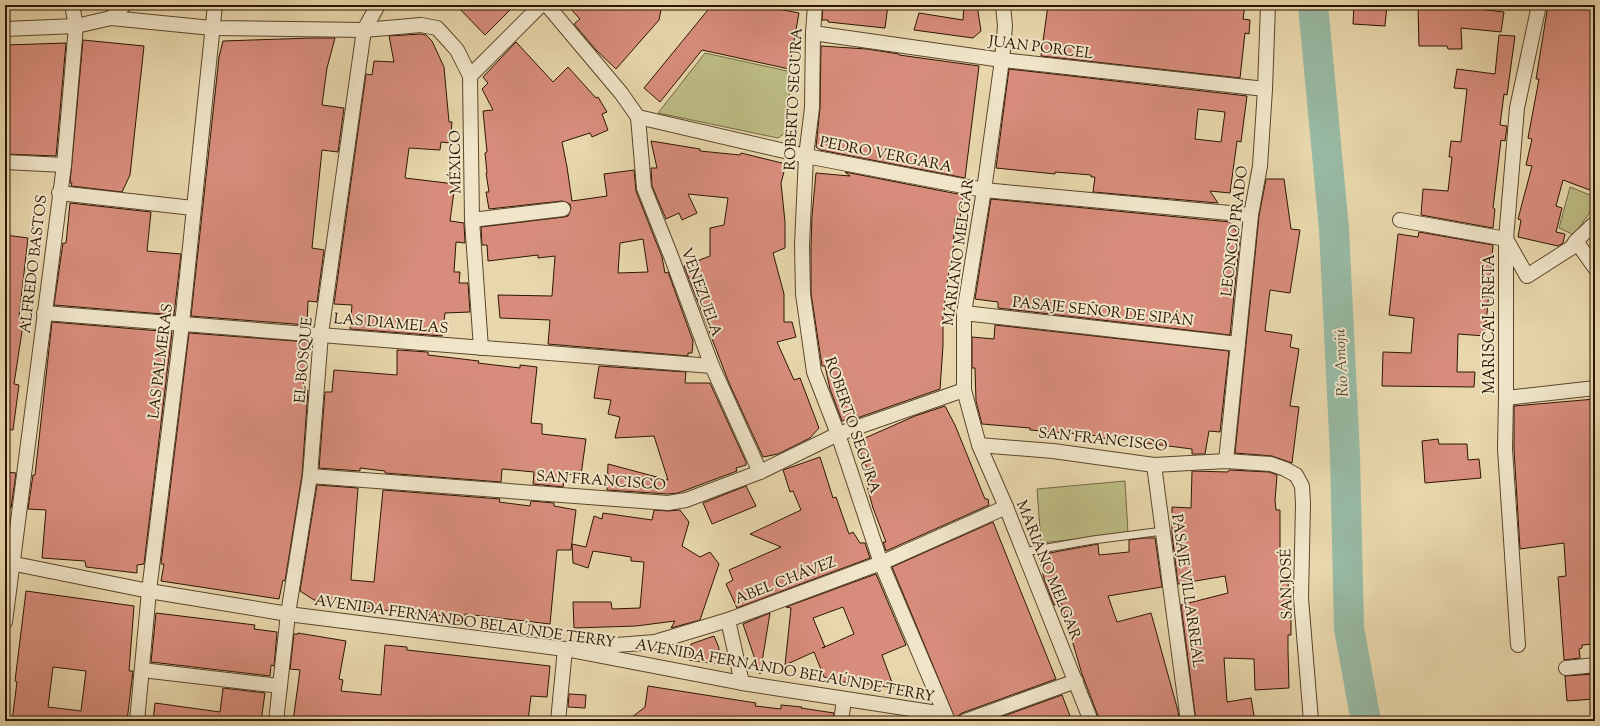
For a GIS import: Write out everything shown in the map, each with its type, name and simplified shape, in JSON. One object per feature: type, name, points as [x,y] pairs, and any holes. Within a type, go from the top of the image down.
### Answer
[{"type":"street","name":"ALFREDO BASTOS","points":[[5,622],[8,562],[64,165],[76,26],[72,5]]},
{"type":"street","points":[[111,18],[124,5]]},
{"type":"street","name":"LAS PALMERAS","points":[[137,721],[149,592],[182,324],[215,5]]},
{"type":"street","name":"EL BOSQUE","points":[[276,721],[288,614],[310,476],[321,334],[364,30],[378,5]]},
{"type":"street","points":[[5,29],[76,26],[111,18],[212,28],[364,30],[421,25],[437,28],[457,50],[470,76],[541,5]]},
{"type":"street","points":[[547,5],[621,93],[638,117]]},
{"type":"street","name":"ROBERTO SEGURA","points":[[815,5],[812,108],[806,156],[802,245],[802,294],[814,372],[838,434],[881,563],[946,718]]},
{"type":"street","name":"MARIANO MELGAR","points":[[1003,5],[1005,26],[1002,60],[984,190],[964,313],[964,390],[979,445],[1024,552],[1091,721]]},
{"type":"street","name":"LEONCIO PRADO","points":[[1226,461],[1251,215],[1260,166],[1268,5]]},
{"type":"street","name":"MARISCAL URETA","points":[[1518,645],[1505,449],[1506,239],[1517,108],[1539,5]]},
{"type":"street","name":"JUAN PORCEL","points":[[813,33],[1002,60],[1265,89]]},
{"type":"street","name":"MÉXICO","points":[[470,76],[472,220],[481,348]]},
{"type":"street","name":"PEDRO VERGARA","points":[[638,117],[806,156],[984,190],[1251,215]]},
{"type":"street","name":"VENEZUELA","points":[[638,117],[644,188],[712,366],[760,472]]},
{"type":"street","points":[[5,162],[64,165]]},
{"type":"street","points":[[59,193],[193,208]]},
{"type":"street","points":[[472,220],[563,209]]},
{"type":"street","points":[[1400,220],[1506,239],[1527,276],[1571,248],[1576,241],[1595,223]]},
{"type":"street","points":[[1576,241],[1595,268]]},
{"type":"street","name":"LAS DIAMELAS","points":[[44,313],[712,366]]},
{"type":"street","name":"PASAJE SEÑOR DE SIPÁN","points":[[964,313],[1238,344]]},
{"type":"street","points":[[1506,398],[1595,388]]},
{"type":"street","name":"SAN FRANCISCO","points":[[310,476],[668,503],[686,500],[760,472],[838,434],[964,390]]},
{"type":"street","name":"SAN FRANCISCO","points":[[979,445],[1053,451],[1154,465],[1226,461],[1271,464]]},
{"type":"street","name":"SAN JOSÉ","points":[[1271,464],[1296,475],[1302,486],[1301,598],[1311,721]]},
{"type":"street","name":"PASAJE VILLARREAL","points":[[1154,465],[1188,721]]},
{"type":"street","name":"ABEL CHÁVEZ","points":[[565,649],[655,642],[728,620],[798,592],[881,563],[1006,508]]},
{"type":"street","name":"AVENIDA FERNANDO BELAÚNDE TERRY","points":[[8,562],[149,592],[288,614],[565,649],[742,683],[946,718]]},
{"type":"street","points":[[728,620],[742,683]]},
{"type":"street","points":[[558,721],[565,649]]},
{"type":"street","points":[[1566,668],[1595,665]]},
{"type":"street","points":[[142,670],[280,686]]},
{"type":"street","points":[[965,721],[1076,681]]},
{"type":"street","points":[[841,721],[844,700]]},
{"type":"lane","points":[[1024,552],[1093,540],[1163,531]]},
{"type":"shaded area","points":[[705,53],[792,72],[785,133],[778,138],[658,113]]},
{"type":"shaded area","points":[[1570,187],[1595,197],[1595,205],[1574,235],[1559,228]]},
{"type":"shaded area","points":[[1125,481],[1128,533],[1041,543],[1037,489]]},
{"type":"building","points":[[456,5],[515,5],[485,35]]},
{"type":"building","points":[[567,5],[662,5],[659,20],[616,69],[596,50],[574,24],[580,19]]},
{"type":"building","points":[[712,5],[758,5],[799,13],[789,69],[702,50],[660,102],[644,88]]},
{"type":"building","points":[[823,5],[888,5],[885,28],[828,22],[828,20],[822,20]]},
{"type":"building","points":[[964,5],[977,5],[981,31],[973,38],[914,30],[919,13],[963,20]]},
{"type":"building","points":[[1048,5],[1245,5],[1243,19],[1250,20],[1249,34],[1245,33],[1240,78],[1041,56]]},
{"type":"building","points":[[1354,5],[1387,5],[1385,26],[1353,24]]},
{"type":"building","points":[[1418,5],[1461,5],[1461,7],[1504,12],[1501,32],[1461,28],[1462,49],[1448,49],[1447,46],[1419,46]]},
{"type":"building","points":[[1548,5],[1570,5],[1595,9],[1595,192],[1563,180],[1556,206],[1562,208],[1556,232],[1565,234],[1563,243],[1558,246],[1518,237],[1521,220],[1518,219],[1532,166],[1526,165],[1532,139],[1528,138],[1539,79],[1536,79]]},
{"type":"building","points":[[426,35],[432,41],[444,67],[449,122],[452,122],[450,143],[441,142],[440,150],[409,148],[405,178],[455,184],[450,221],[464,223],[465,243],[456,242],[454,272],[460,272],[459,283],[468,283],[470,312],[445,313],[442,336],[350,329],[352,305],[334,304],[366,74],[372,75],[374,61],[394,62],[389,36]]},
{"type":"building","points":[[1499,35],[1515,36],[1507,95],[1504,94],[1500,125],[1507,126],[1505,141],[1501,140],[1493,208],[1495,209],[1493,228],[1421,215],[1423,189],[1448,191],[1452,157],[1449,157],[1451,141],[1461,142],[1467,89],[1454,88],[1457,69],[1495,74]]},
{"type":"building","points":[[335,38],[327,68],[322,105],[344,108],[338,152],[322,150],[312,248],[324,250],[317,302],[308,301],[307,325],[191,316],[219,57],[223,41]]},
{"type":"building","points":[[83,40],[144,46],[130,175],[122,192],[71,186],[72,183],[70,183]]},
{"type":"building","points":[[516,42],[553,82],[568,67],[596,98],[598,97],[607,112],[602,114],[608,130],[592,137],[590,133],[562,142],[572,201],[607,196],[604,174],[634,170],[636,191],[662,257],[665,273],[668,272],[693,341],[692,353],[688,353],[688,356],[548,344],[550,320],[500,318],[498,295],[552,296],[555,256],[538,258],[538,255],[488,261],[487,245],[482,245],[481,227],[564,217],[568,216],[571,208],[570,204],[562,201],[489,209],[486,192],[489,192],[486,173],[485,153],[487,152],[483,111],[493,110],[482,89],[488,83],[483,77]],"holes":[[[643,239],[648,272],[618,273],[620,243]]]},
{"type":"building","points":[[66,43],[56,156],[5,154],[5,45]]},
{"type":"building","points":[[821,46],[867,49],[979,66],[965,178],[820,150],[816,147],[820,108]]},
{"type":"building","points":[[1009,69],[1247,96],[1241,142],[1237,141],[1230,193],[1210,191],[1218,203],[1093,192],[1095,177],[1091,177],[1091,175],[1055,172],[1055,174],[996,168]],"holes":[[[1198,109],[1225,112],[1221,142],[1195,139]]]},
{"type":"building","points":[[651,141],[700,149],[700,151],[740,155],[741,153],[786,164],[781,183],[785,222],[785,248],[773,253],[784,294],[784,322],[792,322],[796,337],[777,342],[794,380],[800,378],[819,428],[810,438],[778,454],[763,457],[729,383],[684,266],[710,256],[710,228],[724,225],[728,198],[688,194],[697,213],[682,220],[679,213],[666,219],[652,186],[651,168],[657,168]]},
{"type":"building","points":[[845,172],[963,195],[960,218],[955,218],[953,251],[943,313],[943,346],[940,389],[860,417],[842,421],[830,389],[825,366],[822,366],[811,293],[811,247],[816,173],[850,176]]},
{"type":"building","points":[[1266,179],[1284,179],[1291,229],[1300,230],[1290,293],[1270,290],[1265,331],[1292,335],[1290,347],[1299,349],[1290,406],[1299,407],[1292,463],[1272,456],[1235,453],[1259,216]]},
{"type":"building","points":[[991,199],[1230,222],[1240,237],[1230,335],[998,308],[998,302],[975,299]]},
{"type":"building","points":[[70,203],[151,212],[147,251],[181,254],[174,315],[54,305],[63,243],[66,243]]},
{"type":"building","points":[[1419,232],[1493,245],[1485,336],[1458,334],[1457,372],[1475,372],[1474,387],[1382,386],[1383,352],[1411,353],[1414,318],[1389,315],[1398,234],[1418,237]]},
{"type":"building","points":[[5,235],[28,238],[19,317],[24,318],[14,384],[19,385],[13,430],[5,429]]},
{"type":"building","points":[[52,322],[172,332],[144,564],[137,565],[137,573],[86,567],[85,561],[42,558],[46,510],[28,509],[33,475],[35,475]]},
{"type":"building","points":[[995,325],[1229,351],[1220,432],[1209,431],[1205,454],[1192,454],[1192,449],[1145,443],[1145,441],[1099,438],[1099,436],[982,424],[976,401],[975,368],[972,368],[972,337],[994,339]]},
{"type":"building","points":[[189,333],[308,342],[303,390],[308,390],[302,475],[285,581],[283,580],[279,599],[161,581],[164,564],[161,564]]},
{"type":"building","points":[[397,350],[428,352],[428,355],[479,361],[478,363],[520,368],[520,365],[537,367],[531,423],[542,424],[542,434],[586,439],[581,475],[566,474],[563,487],[533,484],[534,472],[502,469],[501,482],[385,473],[385,471],[360,468],[360,471],[319,468],[325,392],[332,392],[334,370],[397,375]]},
{"type":"building","points":[[599,366],[686,372],[685,383],[710,383],[746,462],[746,465],[736,468],[737,471],[678,493],[668,494],[607,490],[608,464],[668,480],[654,436],[615,438],[620,417],[608,414],[611,400],[594,398]]},
{"type":"building","points":[[1595,399],[1595,644],[1582,645],[1582,648],[1579,649],[1580,658],[1564,660],[1558,577],[1566,576],[1564,543],[1520,549],[1514,449],[1514,406]]},
{"type":"building","points":[[945,406],[955,425],[985,499],[988,499],[989,505],[886,551],[883,542],[886,542],[873,508],[866,482],[872,480],[856,442],[915,416]]},
{"type":"building","points":[[1438,439],[1439,444],[1467,444],[1468,460],[1479,459],[1481,478],[1425,483],[1422,441]]},
{"type":"building","points":[[820,457],[833,498],[836,497],[849,534],[853,532],[860,543],[865,543],[870,558],[737,608],[726,584],[733,580],[729,570],[781,547],[750,534],[801,510],[793,491],[790,492],[783,470]]},
{"type":"building","points":[[1229,470],[1269,472],[1277,475],[1275,501],[1276,510],[1280,510],[1280,563],[1283,563],[1282,577],[1288,577],[1289,620],[1291,620],[1291,635],[1288,635],[1289,688],[1255,690],[1254,659],[1224,658],[1227,702],[1251,698],[1255,721],[1196,721],[1181,605],[1228,593],[1225,576],[1178,584],[1172,534],[1172,507],[1191,508],[1192,471],[1228,472]]},
{"type":"building","points":[[5,472],[16,473],[11,508],[5,508]]},
{"type":"building","points":[[317,485],[358,488],[351,580],[374,582],[383,490],[500,499],[499,502],[530,506],[531,501],[554,503],[554,506],[576,510],[571,550],[557,550],[550,624],[465,614],[465,621],[445,620],[445,616],[351,607],[351,603],[314,600],[300,591]]},
{"type":"building","points":[[746,486],[756,506],[712,524],[703,503]]},
{"type":"building","points":[[654,510],[680,510],[689,522],[682,546],[700,557],[710,552],[719,564],[700,620],[671,628],[675,621],[636,626],[574,628],[573,602],[611,602],[612,609],[640,608],[644,562],[631,561],[631,557],[593,551],[588,568],[573,563],[572,544],[586,547],[594,516],[602,519],[603,513],[652,520]]},
{"type":"building","points":[[993,522],[1056,679],[962,713],[958,716],[956,721],[892,567]]},
{"type":"building","points":[[1155,538],[1162,587],[1108,596],[1117,622],[1151,613],[1178,711],[1179,721],[1100,721],[1082,674],[1061,603],[1054,605],[1044,579],[1039,555],[1098,544],[1099,555],[1129,552],[1129,540]]},
{"type":"building","points":[[876,574],[906,645],[882,655],[894,688],[855,682],[856,685],[824,677],[814,652],[785,665],[791,608],[786,607]],"holes":[[[843,607],[854,634],[825,647],[813,618]]]},
{"type":"building","points":[[26,591],[134,606],[129,671],[133,671],[127,721],[12,721],[17,682],[15,681]],"holes":[[[53,667],[86,671],[81,711],[48,707]]]},
{"type":"building","points":[[156,613],[255,625],[254,629],[277,632],[274,666],[271,665],[270,676],[151,662]]},
{"type":"building","points":[[770,613],[760,674],[743,624]]},
{"type":"building","points":[[298,633],[346,641],[339,679],[343,680],[341,691],[381,695],[385,645],[407,647],[407,650],[550,666],[547,697],[531,696],[528,721],[293,721],[300,670],[290,669],[294,634]]},
{"type":"building","points":[[714,636],[719,648],[717,664],[689,660],[691,644]]},
{"type":"building","points":[[1595,674],[1595,699],[1567,701],[1565,676]]},
{"type":"building","points":[[648,686],[756,703],[755,706],[781,709],[781,705],[834,713],[833,721],[627,721],[645,707]]},
{"type":"building","points":[[223,688],[265,693],[261,721],[153,721],[155,703],[220,712]]},
{"type":"building","points":[[569,694],[586,695],[585,708],[568,707]]},
{"type":"building","points":[[1062,695],[1072,721],[990,721]]},
{"type":"waterway","name":"Río Amojú","points":[[1313,5],[1334,229],[1345,455],[1349,628],[1366,721]]}]
